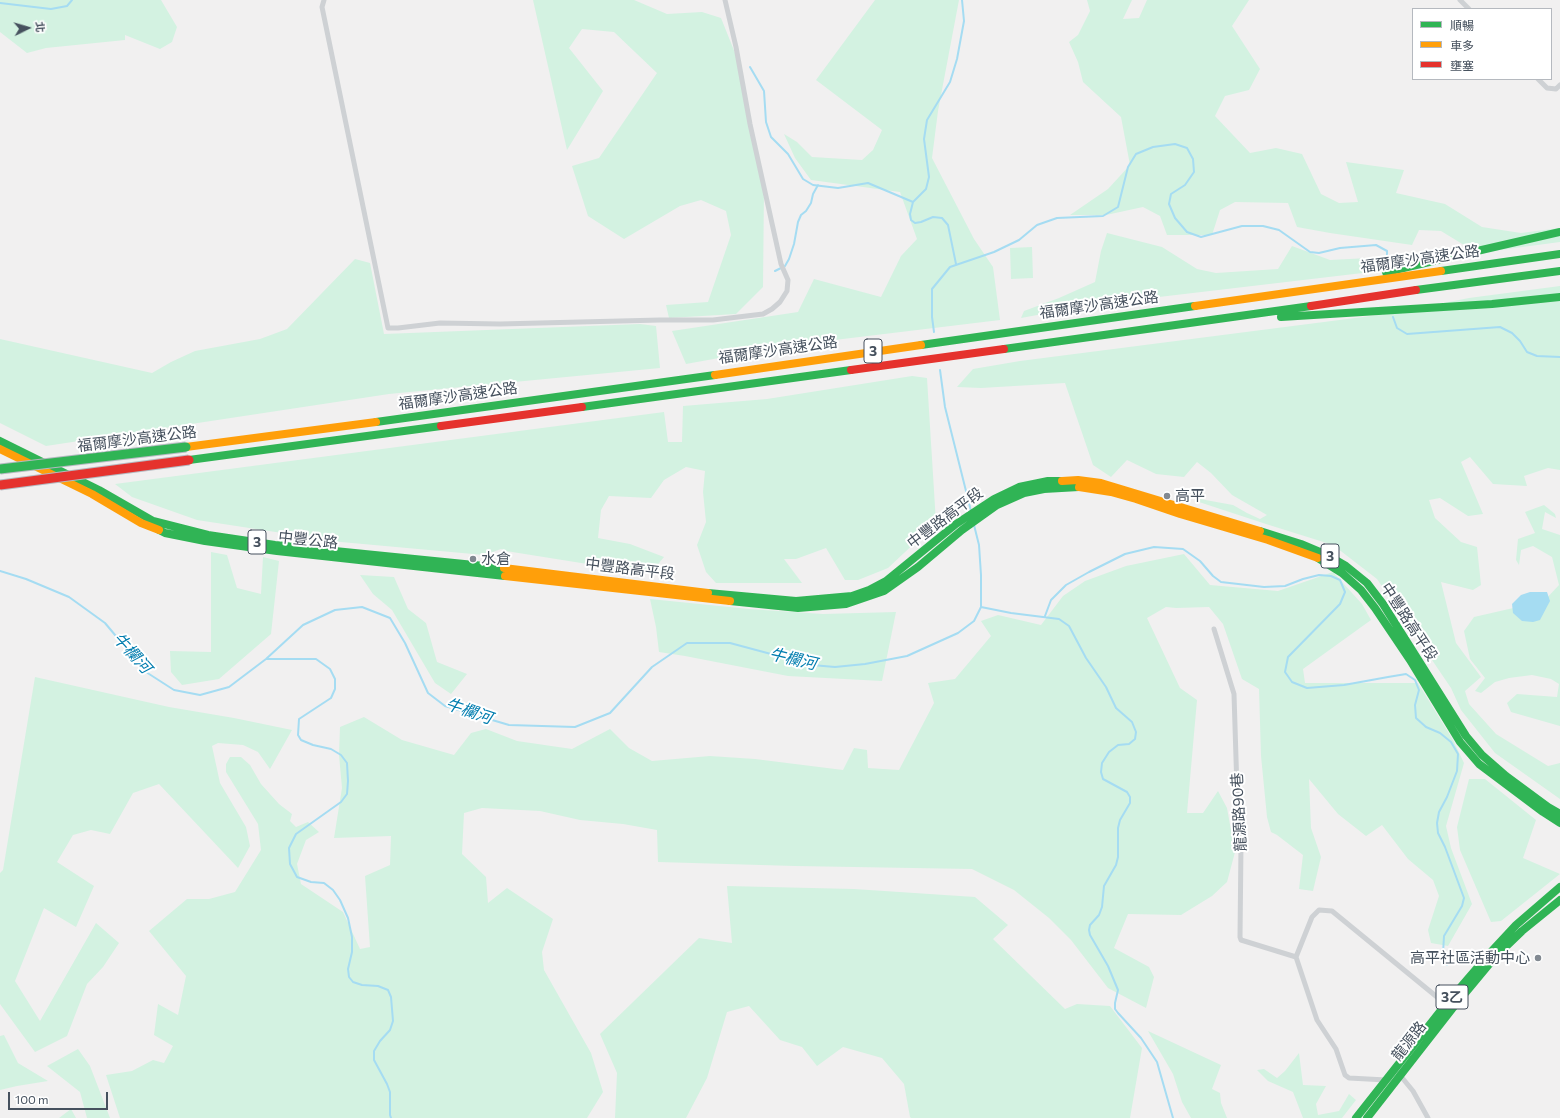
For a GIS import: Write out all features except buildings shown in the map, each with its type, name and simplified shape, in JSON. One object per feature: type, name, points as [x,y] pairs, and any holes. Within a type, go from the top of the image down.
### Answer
[{"type":"main road","points":[[1324,286],[1560,232]]},
{"type":"main road","name":"福爾摩沙高速公路","points":[[0,470],[186,447],[559,396],[1324,286],[1560,254]]},
{"type":"main road","name":"福爾摩沙高速公路","points":[[0,485],[1211,321],[1416,290],[1560,271]]},
{"type":"main road","points":[[1211,321],[1492,304],[1560,297]]},
{"type":"main road","name":"中豐公路","points":[[0,441],[153,521],[208,535],[275,545],[536,575]]},
{"type":"main road","name":"中豐公路","points":[[0,449],[107,498]]},
{"type":"main road","name":"中豐路高平段","points":[[536,575],[632,587],[736,596],[796,601],[842,601],[886,581],[959,527],[996,502],[1024,493],[1044,489],[1090,488],[1136,499],[1280,545],[1320,559],[1342,573],[1366,596],[1403,643],[1466,736],[1482,755],[1512,781],[1560,814]]},
{"type":"main road","name":"中豐路高平段","points":[[1403,643],[1460,742],[1479,764],[1560,823]]},
{"type":"main road","name":"3乙","points":[[1356,1118],[1386,1080],[1397,1072],[1516,925],[1560,887]]},
{"type":"main road","name":"3乙","points":[[1449,1006],[1522,931],[1560,900]]},
{"type":"main road","name":"龍源路","points":[[1367,1118],[1397,1072]]},
{"type":"street","points":[[324,0],[322,7],[388,328],[398,328],[440,323],[500,324],[713,320],[763,314],[780,302],[787,292],[788,280],[781,264],[750,124],[736,47],[724,0]]},
{"type":"street","points":[[1460,0],[1468,8]]},
{"type":"street","points":[[1539,80],[1547,88],[1556,89],[1560,85]]},
{"type":"street","name":"龍源路90巷","points":[[1214,629],[1234,694],[1238,822],[1241,845],[1241,940],[1296,957]]},
{"type":"street","points":[[1386,1080],[1349,1078],[1345,1075],[1336,1049],[1317,1020],[1296,957],[1312,917],[1319,910],[1332,911],[1449,1006]]},
{"type":"street","points":[[1397,1072],[1413,1091],[1428,1118]]},
{"type":"green space","points":[[0,0],[161,0],[177,27],[172,42],[160,49],[125,35],[125,40],[46,48],[27,53],[0,32]]},
{"type":"green space","points":[[533,0],[634,0],[667,14],[702,12],[721,18],[737,58],[764,189],[763,287],[736,314],[669,318],[666,305],[708,302],[731,235],[726,211],[701,200],[680,206],[624,239],[588,216],[572,166],[599,158],[657,73],[614,32],[582,29],[569,48],[603,91],[567,150]]},
{"type":"green space","points":[[875,0],[959,0],[938,111],[932,158],[974,239],[993,267],[1000,320],[785,346],[686,364],[672,331],[798,312],[814,279],[881,297],[901,256],[917,239],[900,192],[811,180],[795,158],[784,134],[797,142],[812,157],[862,160],[873,150],[882,130],[816,80]]},
{"type":"green space","points":[[1087,0],[1132,0],[1123,19],[1139,18],[1147,0],[1249,0],[1232,26],[1260,69],[1249,90],[1225,96],[1215,116],[1250,153],[1276,148],[1302,154],[1321,194],[1339,203],[1358,202],[1346,162],[1404,170],[1396,193],[1445,204],[1482,227],[1521,233],[1560,228],[1560,242],[1477,253],[1441,231],[1419,230],[1412,245],[1297,227],[1288,203],[1235,202],[1220,210],[1212,235],[1167,235],[1160,216],[1143,207],[1106,215],[1070,215],[1108,189],[1130,165],[1121,117],[1083,82],[1078,62],[1069,42],[1078,35],[1090,11]]},
{"type":"green space","points":[[1107,233],[1162,247],[1197,269],[1216,273],[1278,269],[1292,246],[1330,260],[1426,255],[1452,257],[1405,268],[1091,305],[1021,318],[1024,311],[1095,282],[1101,251]]},
{"type":"green space","points":[[1032,247],[1033,278],[1011,279],[1010,248]]},
{"type":"green space","points":[[355,259],[370,263],[384,334],[640,324],[656,326],[660,368],[389,394],[46,446],[0,423],[0,339],[152,373],[195,351],[260,339],[287,329]]},
{"type":"green space","points":[[1560,286],[1560,470],[1548,468],[1524,476],[1527,486],[1493,484],[1470,457],[1461,462],[1483,514],[1468,516],[1440,498],[1429,500],[1435,518],[1461,542],[1477,547],[1481,585],[1473,590],[1441,582],[1456,643],[1481,677],[1465,691],[1469,704],[1496,734],[1548,766],[1560,763],[1560,799],[1495,753],[1461,710],[1451,688],[1377,579],[1333,545],[1199,502],[1200,499],[1233,505],[1260,519],[1267,515],[1232,495],[1211,473],[1197,462],[1184,477],[1156,474],[1127,460],[1111,477],[1093,465],[1065,383],[981,388],[957,387],[973,369],[1020,361],[1394,313],[1469,298]]},
{"type":"green space","points":[[912,376],[927,378],[936,523],[888,568],[858,580],[845,580],[826,548],[796,559],[784,559],[802,583],[716,583],[706,572],[697,545],[706,522],[703,492],[705,471],[686,467],[664,480],[651,498],[609,496],[601,510],[598,538],[630,544],[664,557],[650,574],[501,549],[484,555],[341,542],[197,520],[132,497],[115,484],[664,412],[668,442],[682,442],[683,406],[767,399]]},
{"type":"green space","points":[[1544,505],[1555,514],[1556,518],[1545,512],[1542,529],[1560,535],[1560,726],[1511,712],[1507,703],[1517,694],[1557,697],[1559,684],[1551,679],[1532,675],[1509,678],[1495,682],[1481,693],[1475,691],[1485,678],[1470,659],[1464,631],[1474,617],[1544,601],[1559,585],[1552,557],[1533,546],[1521,550],[1519,565],[1516,560],[1518,539],[1535,533],[1525,512]]},
{"type":"green space","points":[[211,552],[227,555],[237,588],[261,594],[263,557],[279,561],[271,634],[219,679],[182,685],[171,672],[170,651],[211,652]]},
{"type":"green space","points":[[1184,554],[1210,585],[1278,591],[1333,572],[1362,604],[1371,620],[1303,669],[1305,683],[1418,683],[1453,740],[1464,763],[1446,826],[1451,848],[1472,904],[1448,946],[1431,943],[1428,930],[1439,896],[1433,880],[1408,859],[1382,825],[1366,836],[1338,814],[1309,779],[1311,828],[1321,857],[1313,891],[1299,889],[1303,855],[1271,832],[1267,817],[1261,756],[1259,689],[1242,679],[1223,624],[1209,607],[1166,607],[1147,618],[1180,688],[1197,700],[1187,813],[1203,813],[1218,791],[1227,808],[1235,852],[1227,882],[1212,896],[1181,915],[1128,914],[1114,948],[1149,967],[1154,977],[1146,1008],[1108,988],[1071,940],[1049,918],[1014,890],[972,869],[658,862],[657,830],[623,824],[580,820],[540,811],[482,808],[464,813],[462,854],[486,877],[488,903],[507,888],[553,919],[542,952],[544,970],[591,1053],[603,1092],[587,1118],[120,1118],[106,1075],[132,1071],[153,1060],[164,1063],[173,1046],[154,1035],[158,1004],[178,1015],[186,976],[149,931],[187,899],[209,899],[235,892],[261,850],[258,824],[226,772],[226,764],[230,757],[241,757],[250,765],[261,784],[279,804],[292,814],[290,821],[296,827],[308,822],[319,832],[306,840],[297,864],[301,884],[343,912],[360,949],[370,947],[365,876],[390,865],[391,836],[334,838],[342,788],[339,755],[340,727],[364,717],[402,740],[454,755],[471,733],[486,729],[517,741],[572,749],[610,729],[629,748],[652,761],[710,756],[755,759],[843,770],[854,748],[867,750],[868,768],[899,770],[934,703],[928,683],[955,679],[991,636],[981,621],[998,615],[1041,625],[1063,596],[1085,581],[1126,566]]},
{"type":"green space","points":[[360,575],[394,577],[408,609],[426,623],[437,662],[467,674],[451,694],[435,683],[392,610],[373,594]]},
{"type":"green space","points":[[650,599],[749,609],[823,614],[896,612],[882,681],[788,676],[659,652],[656,627]]},
{"type":"green space","points":[[35,677],[169,707],[292,730],[270,769],[258,752],[243,745],[218,743],[212,746],[220,783],[246,827],[250,846],[238,868],[159,784],[133,793],[110,834],[91,830],[73,835],[57,862],[94,886],[76,927],[44,908],[15,981],[40,1021],[96,923],[119,943],[103,967],[87,984],[67,1036],[35,1052],[0,1004],[0,873],[3,870]]},
{"type":"green space","points":[[1469,779],[1485,779],[1536,820],[1523,858],[1560,874],[1501,921],[1491,922],[1460,850],[1457,827]]},
{"type":"green space","points":[[727,886],[854,889],[975,897],[1008,925],[993,939],[1065,1009],[1077,1004],[1110,1006],[1142,1048],[1130,1118],[911,1118],[904,1084],[882,1058],[843,1047],[817,1066],[802,1047],[780,1040],[749,1006],[727,1012],[707,1078],[686,1118],[615,1118],[617,1073],[600,1034],[699,938],[732,943]]},
{"type":"green space","points":[[1148,1031],[1221,1065],[1212,1089],[1220,1093],[1221,1103],[1227,1118],[1191,1118],[1182,1102],[1173,1074]]},
{"type":"green space","points":[[4,1035],[18,1063],[48,1081],[0,1090],[0,1036]]},
{"type":"green space","points":[[78,1049],[90,1066],[110,1118],[87,1118],[80,1092],[47,1066]]},
{"type":"green space","points":[[1299,1053],[1303,1085],[1326,1086],[1316,1104],[1318,1115],[1339,1111],[1349,1094],[1356,1100],[1342,1118],[1303,1118],[1293,1092],[1268,1081],[1257,1070],[1264,1069],[1277,1078],[1285,1071]]},
{"type":"green space","points":[[71,1109],[76,1118],[59,1118]]},
{"type":"water","points":[[1530,592],[1547,592],[1550,601],[1540,620],[1533,622],[1522,621],[1513,613],[1512,604],[1521,595]]},
{"type":"waterway","points":[[0,3],[51,9],[67,6],[72,0]]},
{"type":"waterway","points":[[956,264],[948,225],[942,218],[933,217],[915,223],[911,220],[910,214],[913,202],[926,189],[929,177],[924,139],[927,120],[950,82],[957,59],[964,21],[962,0]]},
{"type":"waterway","points":[[750,67],[764,91],[766,122],[771,137],[788,154],[803,179],[813,185],[838,188],[868,183],[913,202]]},
{"type":"waterway","points":[[934,332],[932,317],[932,289],[950,267],[994,252],[1019,240],[1037,225],[1057,218],[1103,216],[1118,207],[1128,167],[1136,154],[1153,147],[1175,144],[1187,148],[1193,159],[1194,172],[1185,185],[1171,194],[1169,204],[1175,218],[1187,232],[1201,237],[1242,226],[1263,226],[1279,230],[1310,252],[1319,253],[1340,248],[1376,245],[1387,251],[1387,265]]},
{"type":"waterway","points":[[775,271],[785,266],[789,259],[794,244],[798,222],[801,215],[806,211],[811,203],[813,194],[818,185]]},
{"type":"waterway","points":[[1393,317],[1397,328],[1407,334],[1500,327],[1512,333],[1520,341],[1527,352],[1537,356],[1560,357]]},
{"type":"waterway","points":[[940,370],[945,407],[971,511]]},
{"type":"waterway","name":"牛欄河","points":[[0,571],[26,579],[69,597],[105,623],[146,672],[174,690],[200,695],[229,687],[266,659],[303,625],[335,610],[362,607],[390,618],[405,643],[428,693],[445,706],[509,725],[575,727],[610,713],[652,667],[687,643],[730,643],[812,665],[835,667],[865,664],[907,656],[958,633],[974,621],[981,607],[979,545],[974,525]]},
{"type":"waterway","points":[[1045,616],[1051,600],[1066,585],[1125,554],[1154,547],[1183,549],[1200,561],[1213,576],[1221,582],[1264,587],[1285,586],[1319,575],[1331,576],[1340,580],[1345,592],[1340,604],[1288,657],[1285,672],[1292,682],[1307,688],[1344,685],[1406,674],[1415,680],[1419,690],[1415,705],[1416,718],[1426,727],[1440,733],[1451,742],[1458,754],[1457,771],[1447,797],[1439,812],[1437,823],[1438,833],[1445,847],[1464,898],[1462,906],[1444,936],[1443,954],[1447,965]]},
{"type":"waterway","points":[[981,607],[1011,613],[1059,619],[1069,626],[1086,658],[1106,687],[1116,708],[1132,722],[1136,732],[1135,739],[1129,744],[1118,745],[1109,752],[1102,763],[1101,772],[1103,779],[1127,792],[1130,797],[1130,803],[1120,820],[1118,828],[1118,857],[1116,865],[1104,886],[1102,907],[1099,915],[1090,925],[1089,930],[1090,935],[1108,966],[1118,990],[1115,1009],[1141,1038],[1157,1062],[1173,1118]]},
{"type":"waterway","points":[[267,659],[316,659],[330,669],[335,679],[335,689],[331,698],[299,719],[298,735],[301,740],[313,745],[331,749],[341,755],[347,763],[347,794],[341,802],[296,834],[289,848],[290,864],[297,877],[311,882],[324,883],[333,890],[340,900],[348,918],[352,937],[352,952],[348,969],[349,977],[353,982],[362,985],[378,986],[388,990],[391,997],[393,1021],[390,1030],[380,1041],[374,1051],[374,1060],[390,1092],[391,1118]]},
{"type":"traffic: fast","points":[[1386,272],[1560,232]]},
{"type":"traffic: fast","points":[[1441,271],[1560,254]]},
{"type":"traffic: fast","points":[[1416,290],[1560,271]]},
{"type":"traffic: fast","points":[[1281,317],[1492,304],[1560,297]]},
{"type":"traffic: fast","points":[[921,345],[1195,306]]},
{"type":"traffic: fast","points":[[1004,349],[1311,306]]},
{"type":"traffic: fast","points":[[582,407],[851,370]]},
{"type":"traffic: fast","points":[[376,422],[715,375]]},
{"type":"traffic: fast","points":[[189,460],[441,426]]},
{"type":"traffic: fast","points":[[0,441],[99,490],[153,521],[208,535],[275,545],[504,568]]},
{"type":"traffic: fast","points":[[0,469],[186,447]]},
{"type":"traffic: fast","points":[[708,593],[796,601],[852,596],[869,590],[886,581],[956,524],[994,499],[1019,487],[1048,481],[1062,481]]},
{"type":"traffic: fast","points":[[730,601],[798,608],[846,604],[884,591],[918,567],[962,530],[997,505],[1024,493],[1044,489],[1079,487]]},
{"type":"traffic: fast","points":[[159,530],[165,533],[205,541],[277,551],[505,576]]},
{"type":"traffic: fast","points":[[1260,531],[1301,544],[1327,555],[1346,566],[1367,583],[1383,604],[1466,736],[1482,755],[1506,776],[1560,814]]},
{"type":"traffic: fast","points":[[1318,558],[1342,573],[1361,590],[1410,660],[1460,742],[1479,764],[1560,823]]},
{"type":"traffic: fast","points":[[1356,1118],[1446,1004],[1490,953],[1516,925],[1560,887]]},
{"type":"traffic: fast","points":[[1367,1118],[1452,1009],[1496,956],[1522,931],[1560,900]]},
{"type":"traffic: slow","points":[[1195,306],[1441,271]]},
{"type":"traffic: slow","points":[[715,375],[921,345]]},
{"type":"traffic: slow","points":[[186,447],[376,422]]},
{"type":"traffic: slow","points":[[0,449],[92,494],[141,523],[159,530]]},
{"type":"traffic: slow","points":[[1062,481],[1078,480],[1101,483],[1260,531]]},
{"type":"traffic: slow","points":[[1079,487],[1111,492],[1136,499],[1180,514],[1268,540],[1318,558]]},
{"type":"traffic: slow","points":[[504,568],[708,593]]},
{"type":"traffic: slow","points":[[505,576],[730,601]]},
{"type":"traffic: jam","points":[[1311,306],[1416,290]]},
{"type":"traffic: jam","points":[[851,370],[1004,349]]},
{"type":"traffic: jam","points":[[441,426],[582,407]]},
{"type":"traffic: jam","points":[[0,485],[189,460]]},
{"type":"place","name":"高平","points":[[1167,496]]},
{"type":"place","name":"水倉","points":[[473,559]]},
{"type":"place","name":"高平社區活動中心","points":[[1538,958]]}]
